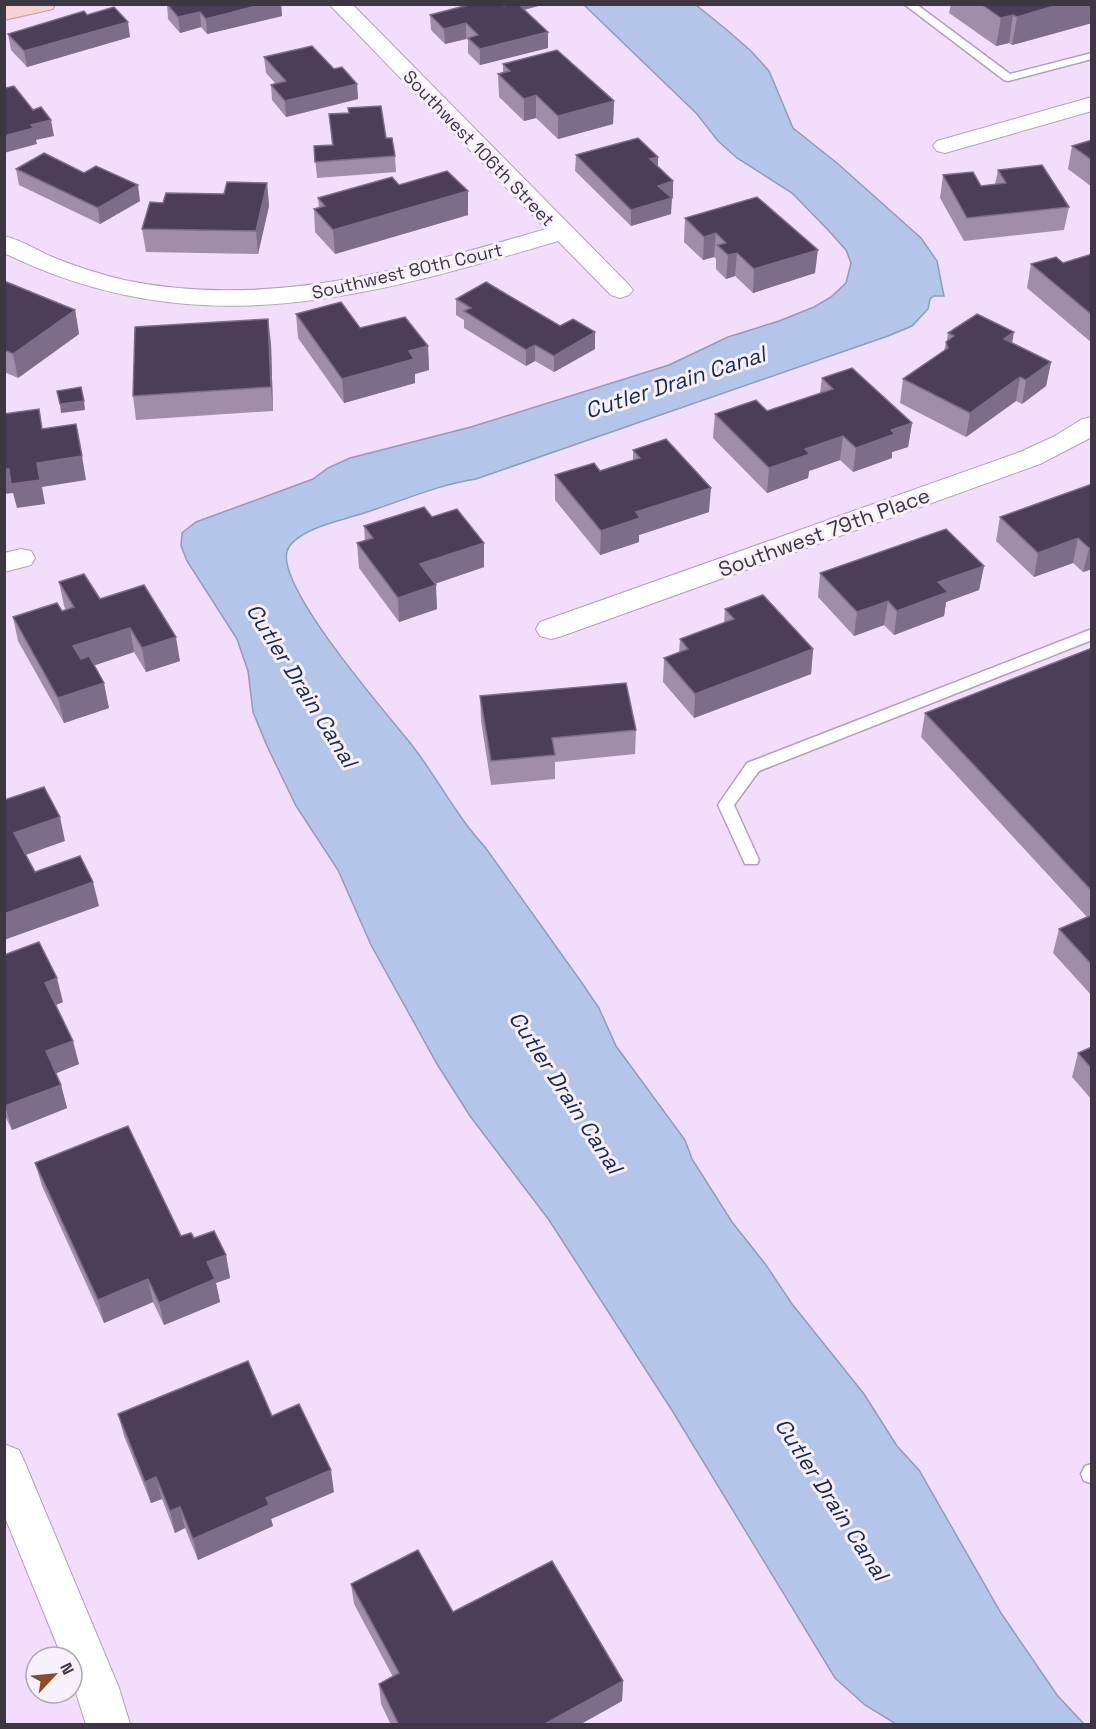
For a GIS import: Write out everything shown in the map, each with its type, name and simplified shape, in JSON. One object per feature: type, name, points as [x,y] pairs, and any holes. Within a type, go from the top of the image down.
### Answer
[{"type":"street","points":[[4,14],[45,4]]},
{"type":"street","name":"Southwest 106th Street","points":[[339,4],[620,290]]},
{"type":"street","points":[[945,146],[1092,104]]},
{"type":"street","name":"Southwest 80th Court","points":[[4,243],[39,261],[104,283],[171,295],[217,298],[299,296],[333,291],[412,274],[561,232]]},
{"type":"street","name":"Southwest 79th Place","points":[[551,629],[1030,458],[1065,442],[1092,425]]},
{"type":"street","points":[[4,1463],[97,1688],[108,1725]]},
{"type":"lane","points":[[909,4],[1008,78],[1092,56]]},
{"type":"lane","points":[[751,860],[726,805],[753,767],[1092,634]]},
{"type":"water","name":"Cutler Drain Canal","points":[[584,5],[696,5],[727,30],[769,71],[793,128],[837,163],[921,238],[937,261],[944,296],[934,296],[930,299],[928,309],[912,326],[888,336],[476,479],[438,488],[319,527],[302,535],[289,547],[287,563],[296,587],[312,616],[357,678],[411,744],[582,983],[599,1008],[616,1046],[685,1140],[692,1159],[732,1222],[766,1265],[792,1304],[864,1394],[897,1446],[919,1470],[1001,1613],[1057,1695],[1084,1724],[896,1724],[865,1705],[835,1678],[673,1412],[549,1220],[470,1116],[437,1064],[371,945],[338,870],[296,806],[253,712],[248,671],[237,639],[187,561],[181,546],[182,533],[196,522],[313,479],[328,468],[350,458],[471,427],[669,365],[728,337],[814,307],[831,297],[846,283],[851,263],[846,250],[829,231],[792,193],[737,158],[718,141],[697,114]]},
{"type":"building","points":[[167,4],[264,4],[206,19],[200,12],[178,17]]},
{"type":"building","points":[[472,4],[502,4],[504,6],[518,4],[548,32],[480,49],[468,38],[478,35],[466,23],[444,29],[430,15]]},
{"type":"building","points":[[981,4],[1061,4],[1017,17],[1013,15],[1001,18]]},
{"type":"building","points":[[114,7],[128,22],[24,51],[8,34],[84,11],[87,15]]},
{"type":"building","points":[[312,46],[334,69],[342,67],[357,84],[285,101],[271,85],[286,81],[264,57]]},
{"type":"building","points":[[557,50],[614,101],[558,116],[536,95],[524,99],[498,74],[510,71],[503,64]]},
{"type":"building","points":[[4,86],[6,88],[14,86],[33,110],[41,107],[51,120],[31,125],[34,128],[4,136]]},
{"type":"building","points":[[381,106],[386,138],[392,138],[395,156],[315,162],[314,146],[333,145],[329,114],[349,113],[348,108]]},
{"type":"building","points":[[638,138],[658,157],[650,159],[673,181],[658,186],[672,198],[631,210],[576,155]]},
{"type":"building","points":[[1092,140],[1092,160],[1072,146]]},
{"type":"building","points":[[44,153],[84,173],[96,166],[138,185],[98,208],[16,169]]},
{"type":"building","points":[[1042,165],[1069,207],[967,218],[943,175],[973,172],[981,186],[1006,183],[998,170]]},
{"type":"building","points":[[447,171],[468,191],[333,230],[314,209],[325,206],[318,198],[392,177],[399,185]]},
{"type":"building","points":[[227,182],[267,183],[256,231],[142,229],[150,202],[163,203],[166,193],[224,194]]},
{"type":"building","points":[[757,197],[818,250],[754,269],[737,253],[728,255],[717,245],[726,243],[716,233],[704,237],[685,218]]},
{"type":"building","points":[[1092,254],[1092,315],[1031,264],[1056,257],[1063,263]]},
{"type":"building","points":[[4,281],[75,310],[13,354],[4,350]]},
{"type":"building","points":[[486,282],[560,326],[573,319],[595,332],[554,356],[535,345],[526,350],[464,311],[471,308],[456,299]]},
{"type":"building","points":[[341,302],[360,328],[405,317],[428,346],[409,351],[414,359],[342,379],[296,314]]},
{"type":"building","points":[[977,314],[1014,332],[1004,339],[1051,362],[1026,380],[1020,377],[970,413],[903,379],[948,348],[946,342],[954,336],[948,333]]},
{"type":"building","points":[[268,319],[271,387],[133,396],[135,327]]},
{"type":"building","points":[[852,368],[912,423],[891,430],[895,434],[856,448],[843,436],[805,449],[810,454],[769,468],[715,414],[756,400],[767,411],[833,389],[822,378]]},
{"type":"building","points":[[81,387],[84,401],[60,404],[57,391]]},
{"type":"building","points":[[39,409],[42,429],[76,424],[82,456],[37,463],[40,480],[11,484],[9,469],[4,469],[4,414]]},
{"type":"building","points":[[666,439],[711,488],[636,512],[640,518],[601,531],[555,475],[594,463],[600,471],[640,458],[633,450]]},
{"type":"building","points":[[1092,484],[1092,547],[1089,548],[1078,538],[1038,553],[1000,517]]},
{"type":"building","points":[[424,507],[432,517],[457,509],[484,543],[420,564],[436,585],[398,598],[357,543],[373,538],[364,526]]},
{"type":"building","points":[[946,529],[984,566],[938,582],[948,592],[897,611],[888,601],[857,612],[820,573]]},
{"type":"building","points":[[84,574],[100,599],[144,585],[176,637],[142,648],[130,628],[73,646],[81,659],[89,656],[104,683],[58,698],[13,617],[57,603],[62,611],[74,607],[59,582]]},
{"type":"building","points":[[763,595],[813,649],[695,694],[664,658],[688,649],[680,639],[734,619],[725,609]]},
{"type":"building","points":[[1092,648],[1092,891],[925,713]]},
{"type":"building","points":[[626,683],[636,730],[552,738],[555,755],[491,761],[480,696]]},
{"type":"building","points":[[44,787],[60,817],[14,833],[35,872],[80,856],[93,882],[4,914],[4,800]]},
{"type":"building","points":[[1092,915],[1092,965],[1059,929]]},
{"type":"building","points":[[39,942],[57,978],[45,983],[73,1041],[46,1051],[61,1085],[5,1106],[4,955]]},
{"type":"building","points":[[1092,1047],[1092,1069],[1078,1053]]},
{"type":"building","points":[[128,1126],[181,1236],[191,1233],[194,1238],[214,1231],[226,1255],[207,1262],[215,1279],[159,1303],[148,1279],[98,1300],[35,1163]]},
{"type":"building","points":[[248,1361],[272,1416],[299,1404],[331,1470],[266,1498],[269,1505],[193,1539],[180,1507],[170,1511],[156,1477],[145,1482],[118,1414]]},
{"type":"building","points":[[418,1550],[453,1612],[552,1561],[623,1681],[543,1725],[399,1725],[379,1684],[399,1673],[351,1584]]}]
